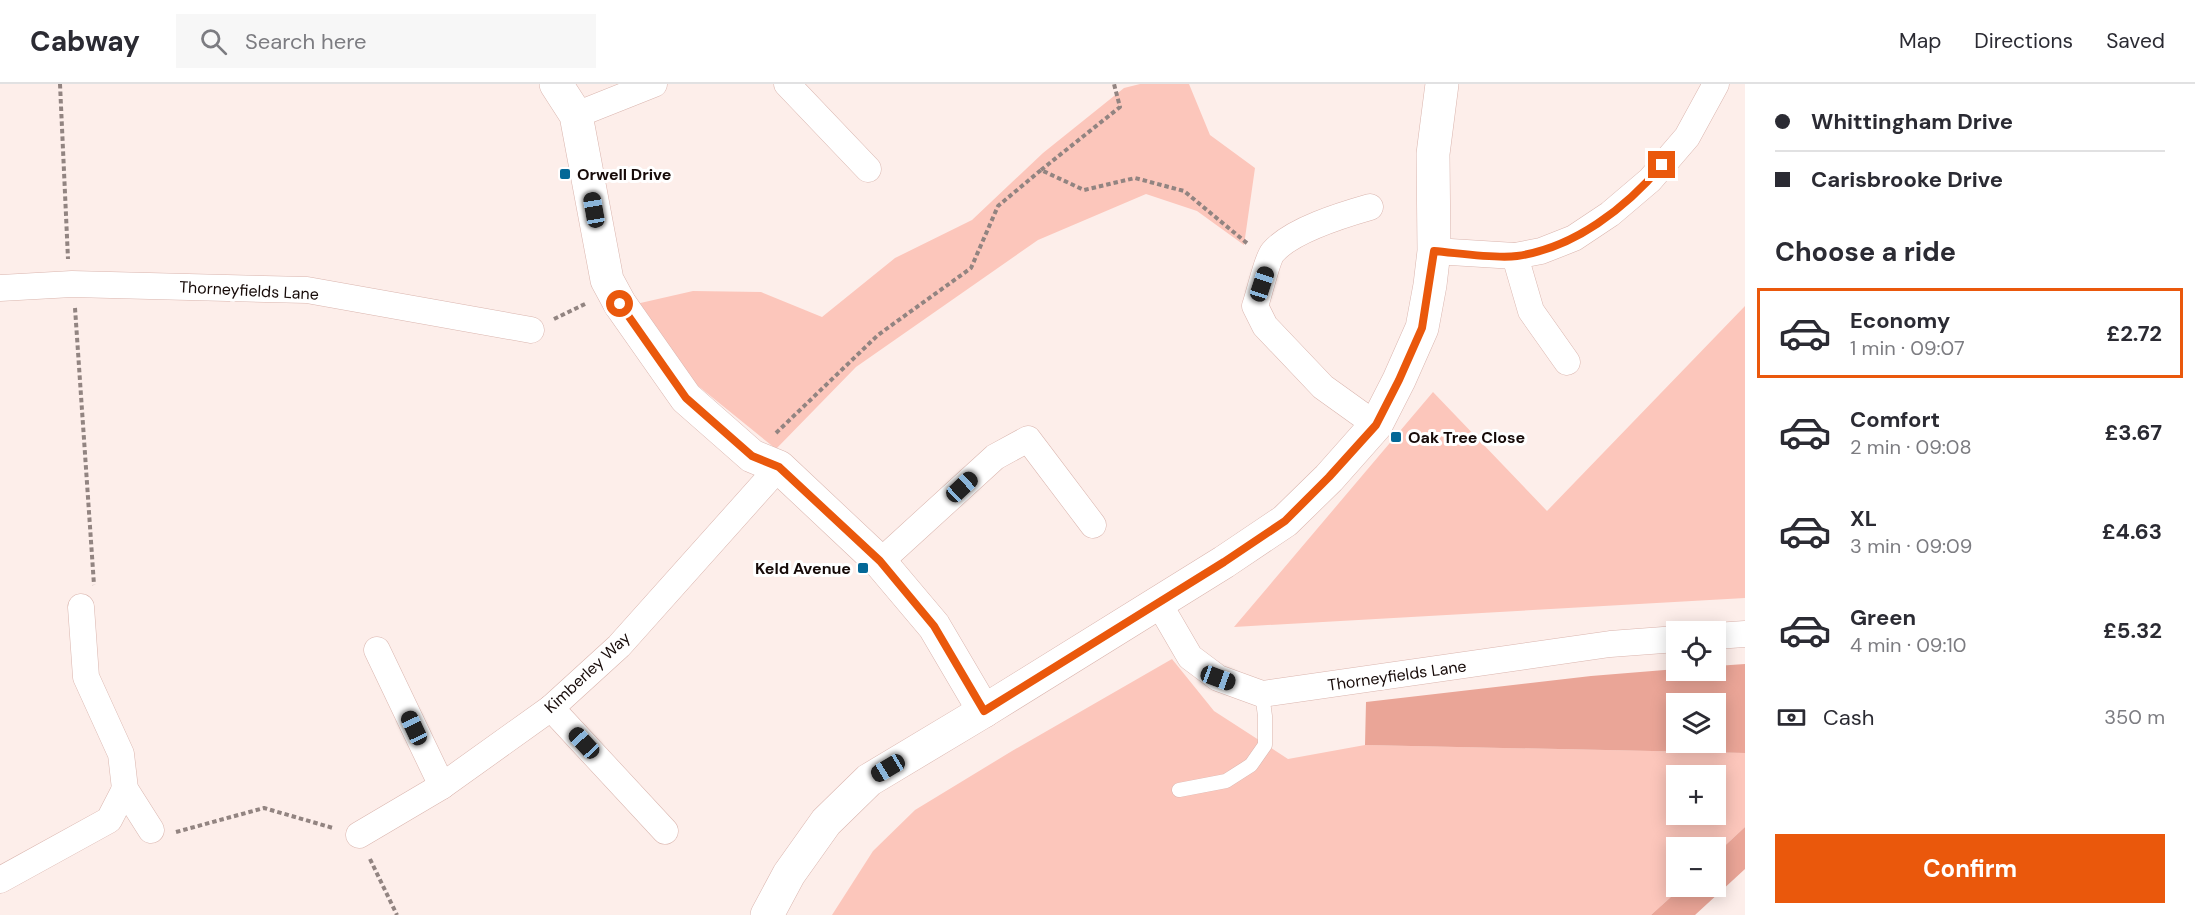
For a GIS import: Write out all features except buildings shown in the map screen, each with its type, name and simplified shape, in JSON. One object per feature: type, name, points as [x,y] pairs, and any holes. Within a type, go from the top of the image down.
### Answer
[{"type":"street","points":[[556,84],[576,115],[607,280],[612,291],[686,398],[765,462],[880,561],[934,626],[984,711]]},
{"type":"street","points":[[576,115],[654,84]]},
{"type":"street","points":[[787,84],[868,169]]},
{"type":"street","points":[[767,915],[789,874],[826,822],[869,780],[1224,562],[1285,521],[1376,425],[1422,328],[1434,251],[1433,154],[1442,84]]},
{"type":"street","points":[[1434,251],[1515,256],[1541,251],[1574,238],[1610,214],[1650,180],[1687,137],[1711,86]]},
{"type":"street","points":[[1370,207],[1331,218],[1293,237],[1272,253],[1255,306],[1265,326],[1323,387],[1376,425]]},
{"type":"street","points":[[1515,256],[1531,311],[1567,362]]},
{"type":"street","name":"Thorneyfields Lane","points":[[0,288],[72,284],[307,290],[531,330]]},
{"type":"street","points":[[880,561],[995,457],[1028,439],[1093,525]]},
{"type":"street","name":"Kimberley Way","points":[[359,836],[442,786],[551,708],[619,646],[765,462]]},
{"type":"street","name":"Thorneyfields Lane","points":[[1158,602],[1190,657],[1218,678],[1262,694],[1610,644],[1666,640]]},
{"type":"street","points":[[81,607],[86,677],[121,754],[125,789],[152,830]]},
{"type":"street","points":[[1726,635],[1745,634]]},
{"type":"street","points":[[377,650],[442,786]]},
{"type":"street","points":[[551,708],[665,831]]},
{"type":"street","points":[[0,880],[109,820],[125,789]]},
{"type":"lane","points":[[1179,790],[1226,781],[1251,765],[1265,745],[1262,694]]},
{"type":"path","points":[[60,84],[66,250],[72,284],[95,600],[81,607]]},
{"type":"path","points":[[765,462],[878,335],[971,268],[998,206],[1120,107],[1114,84]]},
{"type":"path","points":[[1041,170],[1084,190],[1135,178],[1184,191],[1269,262]]},
{"type":"path","points":[[531,330],[612,291]]},
{"type":"path","points":[[152,830],[172,833],[264,808],[359,836],[397,915]]},
{"type":"shaded area","points":[[1140,84],[1189,84],[1210,135],[1255,168],[1244,245],[1197,211],[1146,194],[1038,240],[856,367],[776,449],[692,381],[636,304],[693,291],[761,292],[822,317],[895,258],[972,220],[1043,153],[1124,88]]},
{"type":"shaded area","points":[[1745,306],[1745,598],[1234,627],[1433,392],[1547,511]]},
{"type":"shaded area","points":[[1172,659],[1214,711],[1288,759],[1365,745],[1745,753],[1745,827],[1726,845],[1726,837],[1666,837],[1666,897],[1671,897],[1651,915],[832,915],[873,851],[915,810]]},
{"type":"shaded area","points":[[1745,664],[1745,753],[1726,753],[1726,693],[1666,693],[1666,751],[1365,745],[1366,702],[1591,676],[1666,670],[1666,681],[1726,681],[1726,665]]},
{"type":"shaded area","points":[[1745,827],[1745,869],[1726,886],[1726,845]]},
{"type":"shaded area","points":[[1671,897],[1715,897],[1695,915],[1651,915]]},
{"type":"place","name":"Orwell Drive","points":[[565,174]]},
{"type":"place","name":"Oak Tree Close","points":[[1396,437]]},
{"type":"place","name":"Keld Avenue","points":[[863,568]]},
{"type":"route","points":[[620,304],[686,398],[752,456],[779,467],[880,561],[934,626],[984,711],[1224,562],[1285,521],[1329,477],[1376,425],[1399,380],[1422,328],[1434,251],[1515,256],[1541,251],[1574,238],[1610,214],[1650,180],[1662,165]]}]
